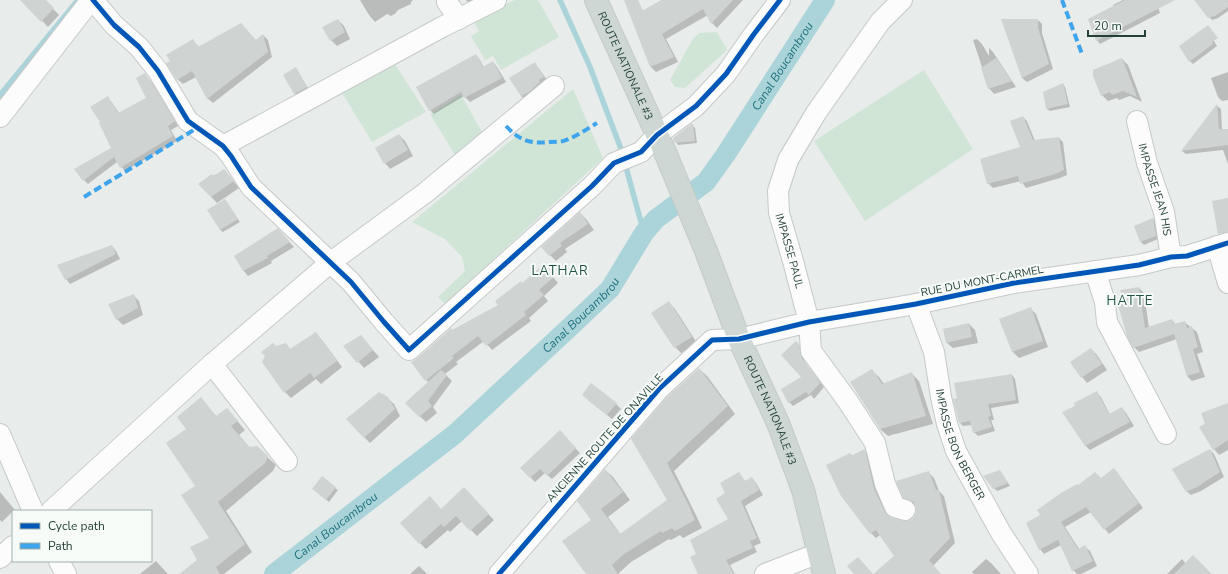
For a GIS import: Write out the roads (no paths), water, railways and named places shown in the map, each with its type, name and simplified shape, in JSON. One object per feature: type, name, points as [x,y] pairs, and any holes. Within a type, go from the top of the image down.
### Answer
[{"type":"main road","name":"ROUTE NATIONALE #3","points":[[596,0],[661,144],[706,251],[738,339],[781,430],[803,490],[824,574]]},
{"type":"street","points":[[0,117],[92,0],[114,25],[139,47],[158,71],[188,121],[223,146],[251,187],[351,282],[409,350],[592,186],[614,163],[661,144],[726,74],[780,0]]},
{"type":"street","points":[[448,0],[447,2],[459,19]]},
{"type":"street","points":[[223,146],[496,0]]},
{"type":"street","name":"IMPASSE PAUL","points":[[902,0],[880,22],[816,112],[788,160],[778,192],[779,212],[808,322],[812,351],[876,443],[885,484],[895,506],[905,510]]},
{"type":"street","points":[[52,510],[212,364],[331,262],[425,193],[554,86]]},
{"type":"street","name":"IMPASSE JEAN HIS","points":[[1137,122],[1147,163],[1164,212],[1171,257]]},
{"type":"street","points":[[1222,245],[1228,283]]},
{"type":"street","name":"RUE DU MONT-CARMEL","points":[[738,339],[808,322],[916,304],[1014,283],[1139,265],[1171,257],[1187,256],[1222,245]]},
{"type":"street","points":[[1095,271],[1105,302],[1107,322],[1166,434]]},
{"type":"street","name":"IMPASSE BON BERGER","points":[[916,304],[934,352],[947,424],[956,451],[1001,533],[1028,574]]},
{"type":"street","name":"ANCIENNE ROUTE DE ONAVILLE","points":[[499,574],[660,389],[712,340],[738,339]]},
{"type":"street","points":[[212,364],[287,461]]},
{"type":"street","points":[[0,434],[33,510]]},
{"type":"street","points":[[0,558],[12,547]]},
{"type":"street","points":[[765,574],[819,552]]},
{"type":"street","points":[[60,562],[66,574]]},
{"type":"waterway","points":[[0,95],[78,0]]},
{"type":"waterway","points":[[560,0],[590,67],[621,149],[644,233]]},
{"type":"waterway","name":"Canal Boucambrou","points":[[274,574],[455,434],[610,289],[644,233],[656,219],[706,182],[726,154],[825,0]]},
{"type":"district","name":"LATHAR","points":[[560,271]]},
{"type":"district","name":"HATTE","points":[[1130,301]]}]
